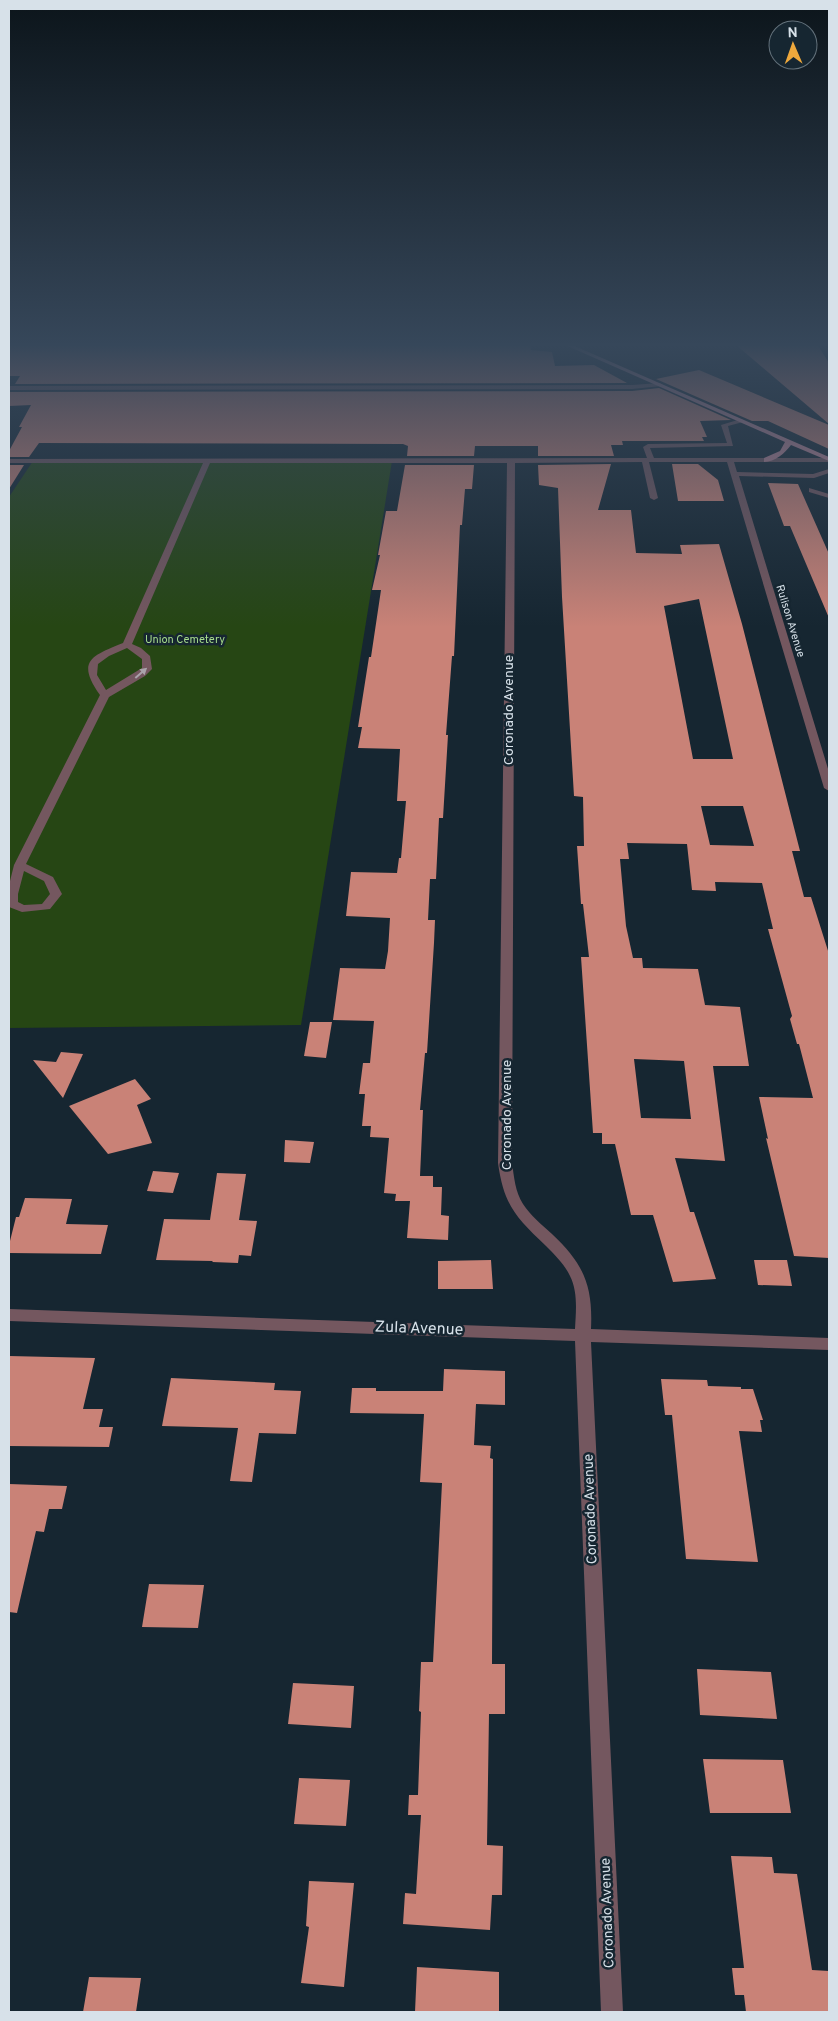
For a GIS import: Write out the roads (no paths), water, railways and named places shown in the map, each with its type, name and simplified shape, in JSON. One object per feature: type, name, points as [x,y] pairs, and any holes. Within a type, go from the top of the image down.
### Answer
[{"type":"main road","points":[[781,438],[829,459]]},
{"type":"main road","points":[[769,464],[782,452],[789,442]]},
{"type":"street","points":[[654,498],[646,447],[731,445],[729,438]]},
{"type":"street","points":[[769,464],[829,459]]},
{"type":"street","points":[[9,461],[730,460],[804,467],[827,472]]},
{"type":"street","name":"Rulison Avenue","points":[[730,460],[829,788]]},
{"type":"street","points":[[105,695],[92,677],[90,670],[92,664],[109,653],[127,645],[207,461]]},
{"type":"street","name":"Coronado Avenue","points":[[511,461],[505,1163],[508,1185],[518,1207],[562,1252],[577,1275],[584,1299],[583,1335],[612,2012]]},
{"type":"street","points":[[769,464],[774,475]]},
{"type":"street","points":[[734,474],[814,476],[827,472]]},
{"type":"street","points":[[812,490],[829,496]]},
{"type":"street","points":[[20,865],[49,879],[56,894],[46,907],[22,909],[12,904],[12,894],[20,865],[105,695],[142,674],[147,669],[147,658],[138,650],[127,645]]},
{"type":"street","name":"Zula Avenue","points":[[9,1315],[829,1344]]},
{"type":"park label","name":"Union Cemetery","points":[[185,640]]}]
